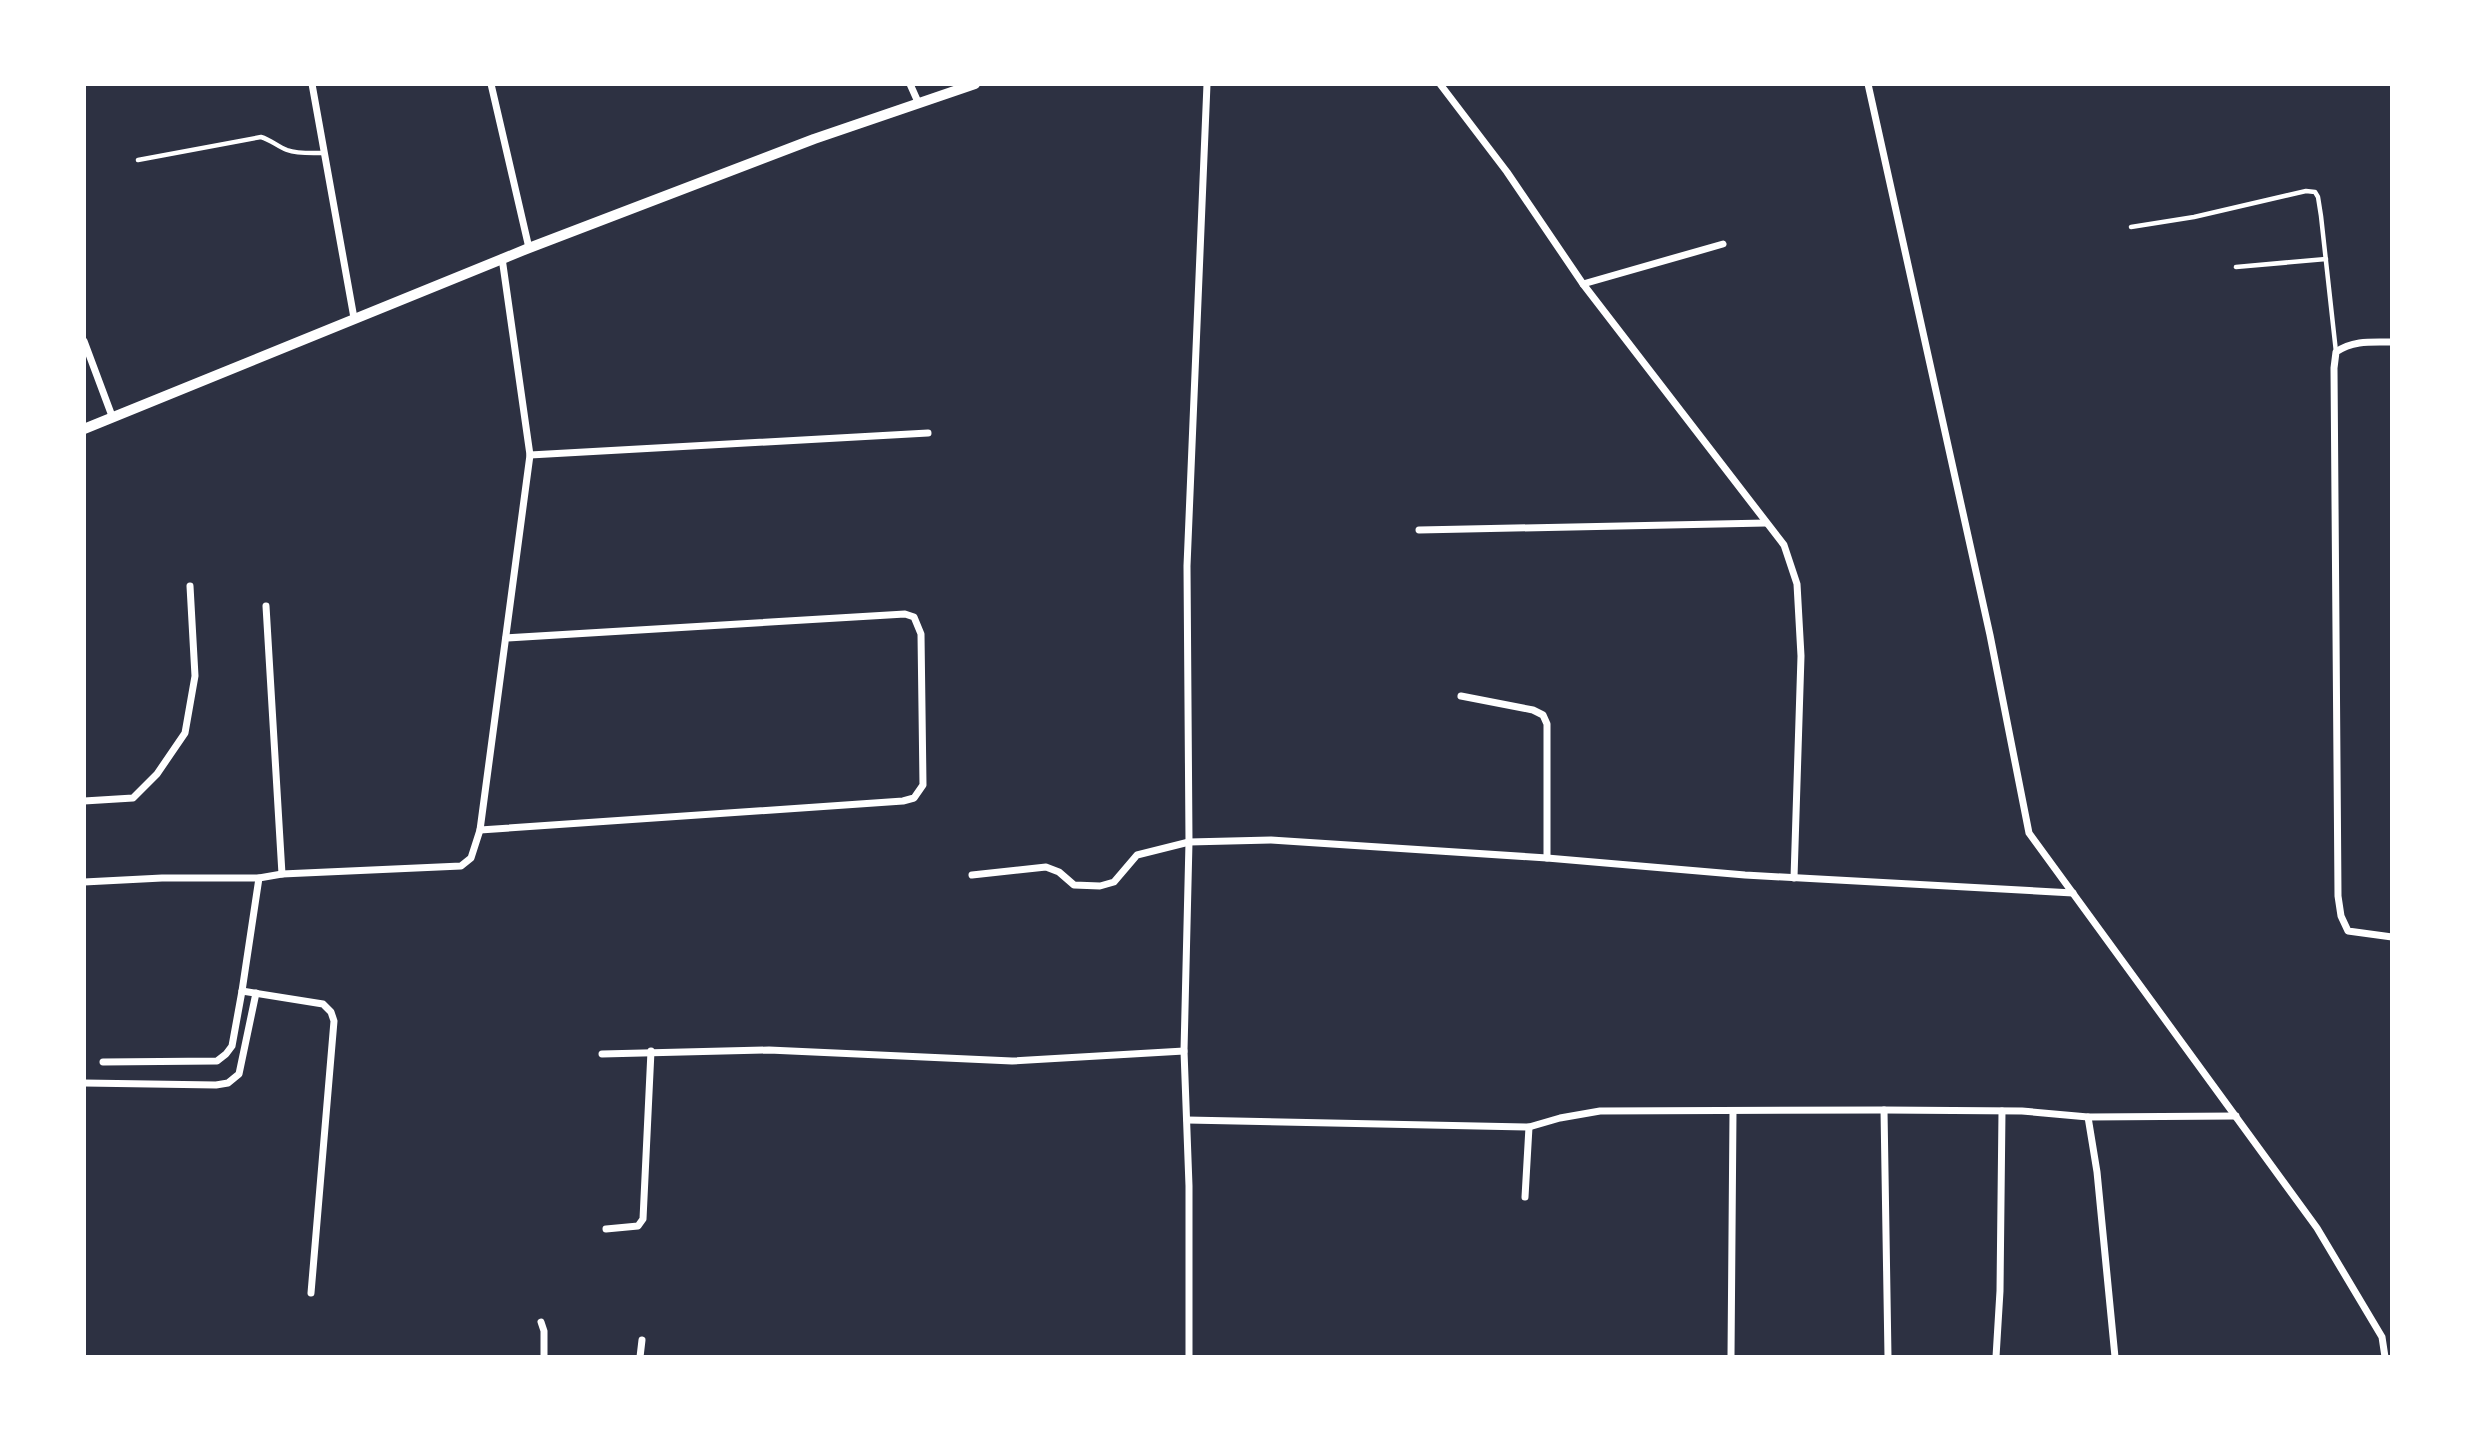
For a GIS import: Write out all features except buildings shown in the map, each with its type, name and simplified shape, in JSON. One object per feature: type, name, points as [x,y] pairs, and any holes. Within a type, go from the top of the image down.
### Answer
[{"type":"street","points":[[312,84],[354,318]]},
{"type":"street","points":[[491,84],[529,248]]},
{"type":"street","points":[[910,84],[918,103]]},
{"type":"street","points":[[84,429],[502,258],[814,139],[975,84]]},
{"type":"street","points":[[1189,1357],[1184,1051],[1189,842],[1187,566],[1207,84]]},
{"type":"street","points":[[1440,84],[1507,172],[1583,284],[1784,545],[1797,584],[1801,656],[1794,878]]},
{"type":"street","points":[[1868,84],[1990,635],[2029,833],[2318,1228],[2382,1337],[2385,1357]]},
{"type":"street","points":[[1583,284],[1723,244]]},
{"type":"street","points":[[84,882],[259,877],[461,866],[471,858],[480,830],[530,455],[502,258]]},
{"type":"street","points":[[84,341],[111,416]]},
{"type":"street","points":[[2392,342],[2346,345],[2336,352],[2334,382],[2338,897],[2341,916],[2348,930],[2392,937]]},
{"type":"street","points":[[530,455],[928,433]]},
{"type":"street","points":[[1419,530],[1766,523]]},
{"type":"street","points":[[84,802],[133,798],[157,775],[186,733],[195,676],[190,586]]},
{"type":"street","points":[[267,606],[282,874]]},
{"type":"street","points":[[480,830],[903,801],[914,798],[923,785],[921,634],[914,617],[905,614],[506,638]]},
{"type":"street","points":[[1461,696],[1533,710],[1543,715],[1547,724],[1547,858]]},
{"type":"street","points":[[972,875],[1045,867],[1059,872],[1074,885],[1100,886],[1114,882],[1137,855],[1189,842],[1271,840],[1794,878],[2073,893]]},
{"type":"street","points":[[103,1062],[217,1061],[226,1054],[232,1046],[243,991],[259,877]]},
{"type":"street","points":[[243,991],[323,1004],[331,1012],[334,1021],[311,1293]]},
{"type":"street","points":[[84,1083],[228,1083],[239,1074],[256,993]]},
{"type":"street","points":[[602,1054],[769,1050],[1012,1060],[1184,1051]]},
{"type":"street","points":[[606,1229],[638,1226],[643,1219],[651,1051]]},
{"type":"street","points":[[1187,1120],[1529,1127],[1600,1111],[1884,1110],[2003,1111],[2088,1117],[2236,1116]]},
{"type":"street","points":[[1884,1110],[1888,1357]]},
{"type":"street","points":[[1996,1357],[2000,1292],[2003,1111]]},
{"type":"street","points":[[1731,1357],[1733,1112]]},
{"type":"street","points":[[2088,1117],[2097,1171],[2115,1357]]},
{"type":"street","points":[[1525,1197],[1529,1127]]},
{"type":"street","points":[[541,1322],[544,1331],[544,1357]]},
{"type":"street","points":[[640,1357],[642,1340]]},
{"type":"lane","points":[[138,160],[261,137],[295,153],[323,153]]},
{"type":"lane","points":[[2131,227],[2194,217],[2306,191],[2315,192],[2318,197],[2336,352]]},
{"type":"lane","points":[[2236,267],[2326,259]]}]
